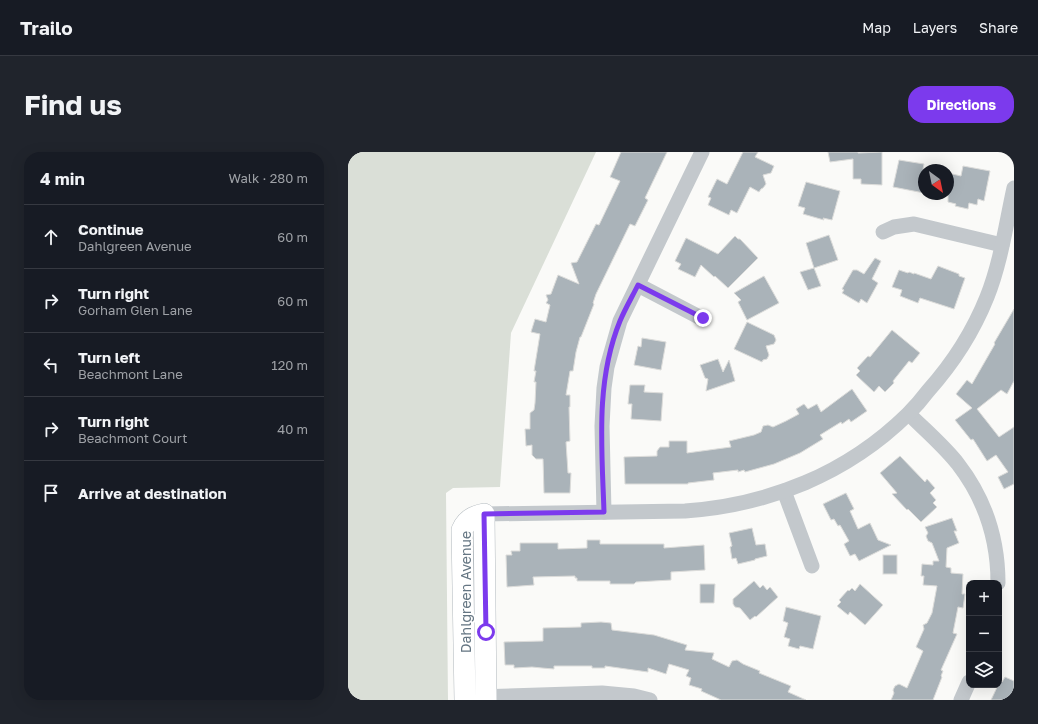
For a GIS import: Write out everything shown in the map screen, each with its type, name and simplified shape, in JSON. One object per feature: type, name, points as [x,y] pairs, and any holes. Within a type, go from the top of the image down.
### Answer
[{"type":"street","points":[[604,512],[602,426],[604,388],[607,367],[620,322],[702,152]]},
{"type":"street","points":[[484,514],[709,510],[744,504],[784,491],[826,474],[846,462],[886,434],[909,414],[955,359],[968,338],[987,296],[996,270],[1014,188]]},
{"type":"street","points":[[883,232],[894,226],[914,224],[1002,245]]},
{"type":"street","points":[[638,285],[703,318]]},
{"type":"street","points":[[909,414],[957,463],[977,493],[987,514],[993,532],[998,580]]},
{"type":"street","points":[[784,491],[812,566]]},
{"type":"street","name":"Dahlgreen Avenue","points":[[465,699],[462,530],[472,517],[484,514],[486,698]]},
{"type":"street","points":[[961,700],[966,688]]},
{"type":"street","points":[[465,699],[602,693],[634,696],[650,700]]},
{"type":"shaded area","points":[[348,152],[596,152],[511,333],[500,487],[453,488],[446,493],[448,700],[348,700]]},
{"type":"building","points":[[621,152],[667,152],[645,198],[648,200],[635,226],[630,224],[596,294],[594,304],[580,337],[573,371],[570,371],[566,395],[570,395],[570,441],[566,442],[568,473],[571,473],[570,493],[544,493],[543,459],[536,459],[532,455],[532,445],[526,446],[525,429],[530,429],[530,413],[534,410],[535,403],[536,382],[534,382],[536,371],[534,371],[540,334],[531,332],[535,319],[546,322],[550,305],[546,303],[548,300],[546,295],[551,294],[558,275],[579,284],[571,263],[577,262],[596,224],[599,225],[620,181],[610,177]]},
{"type":"building","points":[[743,152],[758,152],[755,157],[774,166],[771,173],[763,175],[766,184],[763,188],[759,192],[750,187],[737,213],[731,210],[729,215],[708,205],[711,198],[708,197],[717,179],[727,184]]},
{"type":"building","points":[[828,152],[882,152],[882,185],[861,184],[861,179],[853,179],[853,159],[830,162]]},
{"type":"building","points":[[899,160],[924,164],[918,164],[918,192],[893,187]]},
{"type":"building","points":[[963,166],[990,171],[984,201],[978,199],[977,205],[969,203],[968,209],[955,206],[956,204],[948,202],[948,200],[954,200],[954,174],[961,176]]},
{"type":"building","points":[[806,182],[840,191],[832,220],[823,218],[824,220],[803,214],[805,208],[798,206]]},
{"type":"building","points":[[829,235],[838,260],[814,268],[806,243]]},
{"type":"building","points":[[735,236],[740,239],[758,258],[728,288],[701,265],[695,277],[678,269],[681,264],[675,261],[686,238],[718,254]]},
{"type":"building","points":[[875,258],[881,261],[872,279],[878,283],[867,303],[861,299],[859,303],[842,293],[844,290],[842,289],[853,270],[857,270],[864,274]]},
{"type":"building","points":[[938,266],[959,274],[959,276],[965,278],[954,309],[920,298],[918,303],[900,296],[902,290],[892,287],[899,270],[931,279]]},
{"type":"building","points":[[814,268],[821,286],[808,290],[800,272]]},
{"type":"building","points":[[764,276],[779,303],[747,320],[738,302],[741,300],[734,293]]},
{"type":"building","points":[[1014,309],[1014,381],[1007,394],[1001,390],[977,409],[999,437],[1014,427],[1014,484],[1004,489],[998,477],[1008,472],[996,455],[987,461],[973,439],[971,440],[955,420],[972,408],[956,394],[967,380],[972,384]]},
{"type":"building","points":[[747,322],[774,335],[776,340],[774,344],[766,346],[769,355],[767,359],[763,360],[762,362],[734,349]]},
{"type":"building","points":[[892,330],[920,353],[912,363],[909,361],[893,381],[894,383],[885,392],[879,386],[874,392],[856,375],[860,371],[857,368],[868,356],[870,357]]},
{"type":"building","points":[[642,338],[666,342],[661,370],[634,365],[638,346],[641,347]]},
{"type":"building","points":[[718,359],[723,372],[729,360],[735,381],[706,391],[708,379],[705,378],[700,365]]},
{"type":"building","points":[[630,385],[645,385],[644,392],[663,393],[661,421],[631,419],[632,404],[628,404]]},
{"type":"building","points":[[852,389],[867,411],[851,422],[849,419],[842,424],[841,422],[820,435],[823,439],[800,453],[774,464],[745,472],[744,470],[738,472],[738,470],[713,473],[714,480],[688,484],[625,484],[624,457],[657,456],[657,451],[660,447],[669,447],[669,441],[687,441],[687,453],[731,447],[729,441],[761,432],[763,426],[768,425],[773,427],[786,421],[799,414],[796,409],[804,404],[808,409],[817,404],[821,412]]},
{"type":"building","points":[[900,456],[925,482],[927,479],[935,488],[930,493],[936,500],[933,503],[937,507],[921,522],[892,494],[897,493],[880,473]]},
{"type":"building","points":[[846,493],[854,509],[850,511],[858,529],[870,523],[878,540],[891,545],[859,561],[855,554],[850,556],[844,544],[849,541],[840,525],[838,526],[834,519],[831,520],[823,504]]},
{"type":"building","points":[[952,518],[957,531],[954,531],[959,543],[947,548],[946,567],[951,568],[951,573],[963,574],[962,594],[965,594],[963,608],[958,607],[953,633],[957,634],[941,670],[943,671],[942,677],[933,700],[891,700],[895,686],[899,684],[907,688],[923,651],[916,647],[924,629],[923,625],[927,623],[932,613],[937,586],[923,585],[924,576],[921,576],[922,564],[933,565],[933,561],[939,561],[932,543],[928,541],[926,536],[928,533],[925,527]]},
{"type":"building","points":[[752,528],[756,545],[765,544],[767,556],[738,564],[736,558],[732,559],[730,547],[732,546],[729,533]]},
{"type":"building","points":[[587,540],[600,540],[600,544],[664,544],[664,548],[704,545],[705,570],[671,572],[671,580],[636,582],[634,584],[610,584],[610,581],[577,581],[575,576],[533,577],[534,585],[507,587],[506,555],[512,555],[511,551],[520,551],[520,543],[558,543],[558,549],[587,548]]},
{"type":"building","points":[[883,555],[897,555],[897,574],[883,574]]},
{"type":"building","points":[[754,581],[760,588],[763,585],[767,590],[770,587],[778,597],[756,617],[755,616],[750,620],[740,608],[735,607],[733,604],[733,599]]},
{"type":"building","points":[[700,584],[715,584],[714,603],[700,603]]},
{"type":"building","points":[[860,584],[883,605],[865,625],[850,612],[848,615],[837,606],[841,602],[839,600],[848,590],[849,591],[852,588],[855,591]]},
{"type":"building","points":[[786,607],[821,616],[813,649],[800,646],[799,649],[788,646],[790,639],[784,637],[788,623],[783,621]]},
{"type":"building","points":[[581,623],[611,623],[612,630],[654,635],[687,645],[685,650],[714,653],[712,659],[729,667],[732,661],[737,660],[760,671],[759,673],[791,686],[788,692],[806,700],[721,700],[701,691],[702,689],[689,685],[691,678],[686,676],[689,670],[669,664],[666,674],[648,668],[648,672],[605,666],[605,668],[592,668],[592,666],[554,666],[554,669],[532,667],[514,668],[514,665],[505,665],[504,642],[543,641],[543,628],[581,627]]},
{"type":"building","points":[[1005,677],[1014,681],[1014,700],[991,700],[997,688],[1002,688],[1002,682]]},
{"type":"route","points":[[486,632],[484,514],[604,512],[602,426],[604,388],[607,367],[620,322],[638,285],[703,318]]}]
